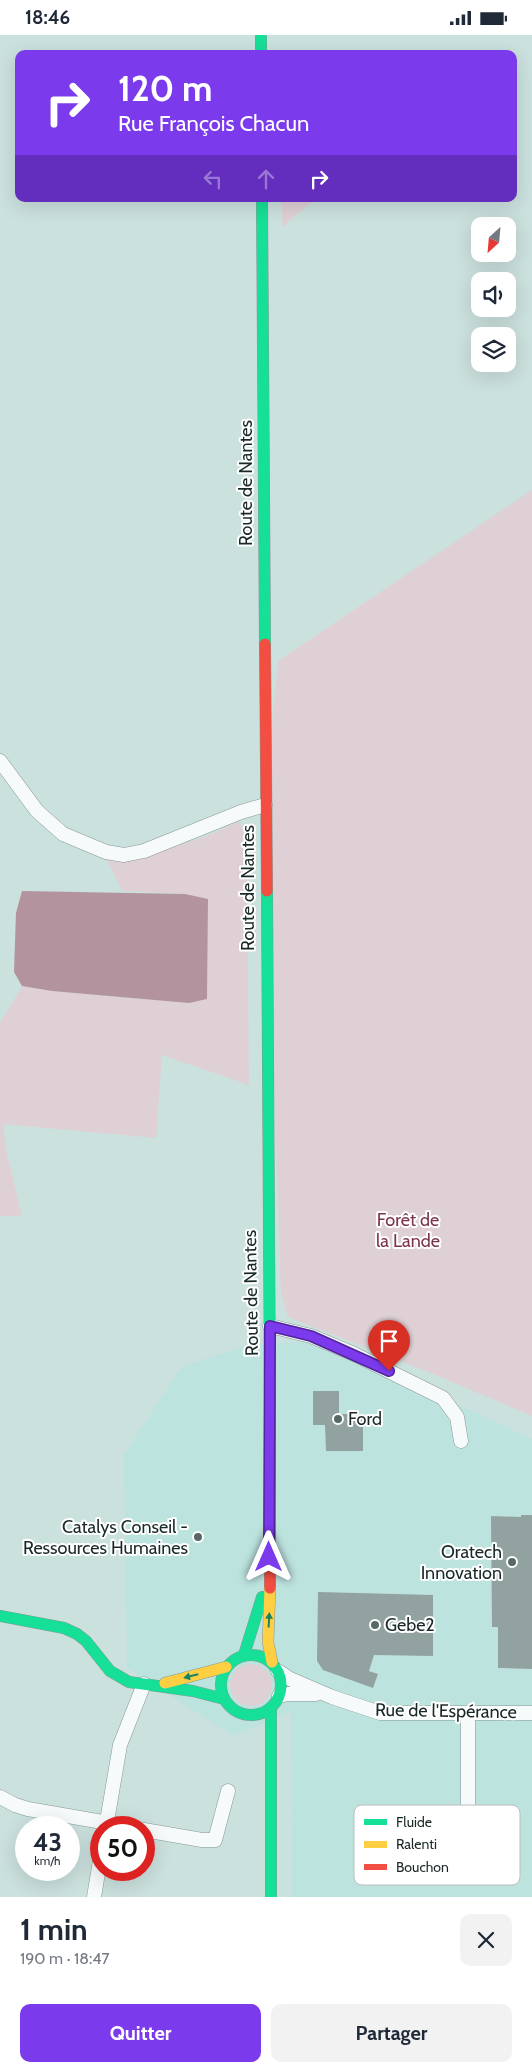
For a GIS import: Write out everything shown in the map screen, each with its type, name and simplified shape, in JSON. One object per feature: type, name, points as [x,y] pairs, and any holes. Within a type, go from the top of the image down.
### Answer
[{"type":"main road","points":[[261,35],[261,50]]},
{"type":"main road","name":"Route de Nantes","points":[[262,202],[270,1326],[270,1605],[268,1642],[275,1667]]},
{"type":"main road","name":"Route de Nantes","points":[[244,1655],[269,1577]]},
{"type":"main road","points":[[0,1616],[64,1628],[70,1631],[86,1641],[102,1663],[120,1678],[224,1699]]},
{"type":"main road","points":[[254,1654],[263,1657],[275,1667],[281,1688],[279,1696],[271,1708],[250,1719],[234,1710],[224,1699],[220,1683],[226,1667],[231,1662],[244,1655],[254,1654]]},
{"type":"main road","points":[[150,1685],[226,1667]]},
{"type":"main road","points":[[271,1708],[271,1897]]},
{"type":"main road","points":[[261,1740],[271,1767]]},
{"type":"street","points":[[0,761],[37,811],[63,833],[106,852],[124,855],[144,851],[241,812],[265,805]]},
{"type":"street","points":[[270,1326],[320,1339],[443,1398],[457,1417],[461,1441]]},
{"type":"street","name":"Rue de l'Espérance","points":[[275,1667],[290,1679],[332,1697],[380,1713],[532,1713]]},
{"type":"street","points":[[108,1816],[120,1745],[150,1685]]},
{"type":"street","name":"Rue de l'Espérance","points":[[279,1696],[308,1693],[332,1697]]},
{"type":"street","points":[[468,1713],[468,1805]]},
{"type":"street","points":[[155,1832],[202,1840],[216,1840],[228,1791]]},
{"type":"street","points":[[0,1797],[28,1809],[90,1822]]},
{"type":"street","points":[[94,1897],[97,1881]]},
{"type":"shaded area","points":[[22,891],[185,894],[208,899],[207,999],[189,1003],[52,991],[22,986],[14,972],[16,913]]},
{"type":"shaded area","points":[[306,1342],[428,1391],[532,1439],[532,1897],[292,1897],[291,1712],[233,1736],[127,1668],[124,1455],[182,1366],[252,1344]]},
{"type":"green space","points":[[282,202],[311,202],[282,227]]},
{"type":"green space","name":"Forêt de la Lande","points":[[532,490],[532,1416],[433,1374],[288,1317],[281,1293],[265,797],[278,661]]},
{"type":"green space","points":[[240,821],[247,845],[249,1085],[162,1055],[156,1138],[3,1124],[7,1154],[22,1216],[0,1216],[0,1023],[22,986],[52,991],[189,1003],[207,999],[185,894],[122,891],[106,857],[136,859],[204,837]]},
{"type":"green space","points":[[255,1664],[263,1667],[269,1673],[272,1685],[269,1697],[263,1703],[247,1706],[239,1703],[233,1697],[230,1681],[233,1673],[239,1667]]},
{"type":"building","name":"Ford","points":[[313,1391],[339,1391],[339,1414],[363,1414],[363,1451],[326,1451],[325,1425],[313,1425]]},
{"type":"building","name":"Oratech Innovation","points":[[521,1515],[532,1515],[532,1669],[498,1668],[498,1627],[492,1627],[491,1516],[521,1517]]},
{"type":"building","name":"Gebe2","points":[[318,1592],[433,1595],[433,1656],[374,1655],[369,1671],[378,1674],[373,1688],[323,1670],[317,1661]]},
{"type":"traffic: fast","points":[[261,35],[261,50]]},
{"type":"traffic: fast","points":[[262,202],[265,644]]},
{"type":"traffic: fast","points":[[267,891],[270,1398]]},
{"type":"traffic: fast","points":[[244,1655],[262,1597]]},
{"type":"traffic: fast","points":[[0,1616],[64,1628],[77,1634],[86,1641],[110,1671],[129,1682],[193,1691],[224,1699]]},
{"type":"traffic: fast","points":[[245,1655],[257,1655],[268,1660],[276,1668],[281,1679],[281,1685],[279,1697],[268,1710],[257,1715],[245,1715],[234,1710],[226,1702],[221,1691],[221,1679],[226,1668],[234,1660],[245,1655]]},
{"type":"traffic: fast","points":[[271,1708],[271,1897]]},
{"type":"traffic: slow","points":[[270,1588],[268,1642],[272,1662]]},
{"type":"traffic: slow","points":[[165,1683],[226,1667]]},
{"type":"traffic: jam","points":[[265,644],[267,891]]},
{"type":"traffic: jam","points":[[270,1398],[270,1588]]},
{"type":"place","name":"Ford","points":[[338,1419]]},
{"type":"place","name":"Catalys Conseil - Ressources Humaines","points":[[198,1537]]},
{"type":"place","name":"Oratech Innovation","points":[[512,1562]]},
{"type":"place","name":"Gebe2","points":[[375,1625]]},
{"type":"route","points":[[269,1557],[270,1326],[311,1336],[389,1371]]}]
